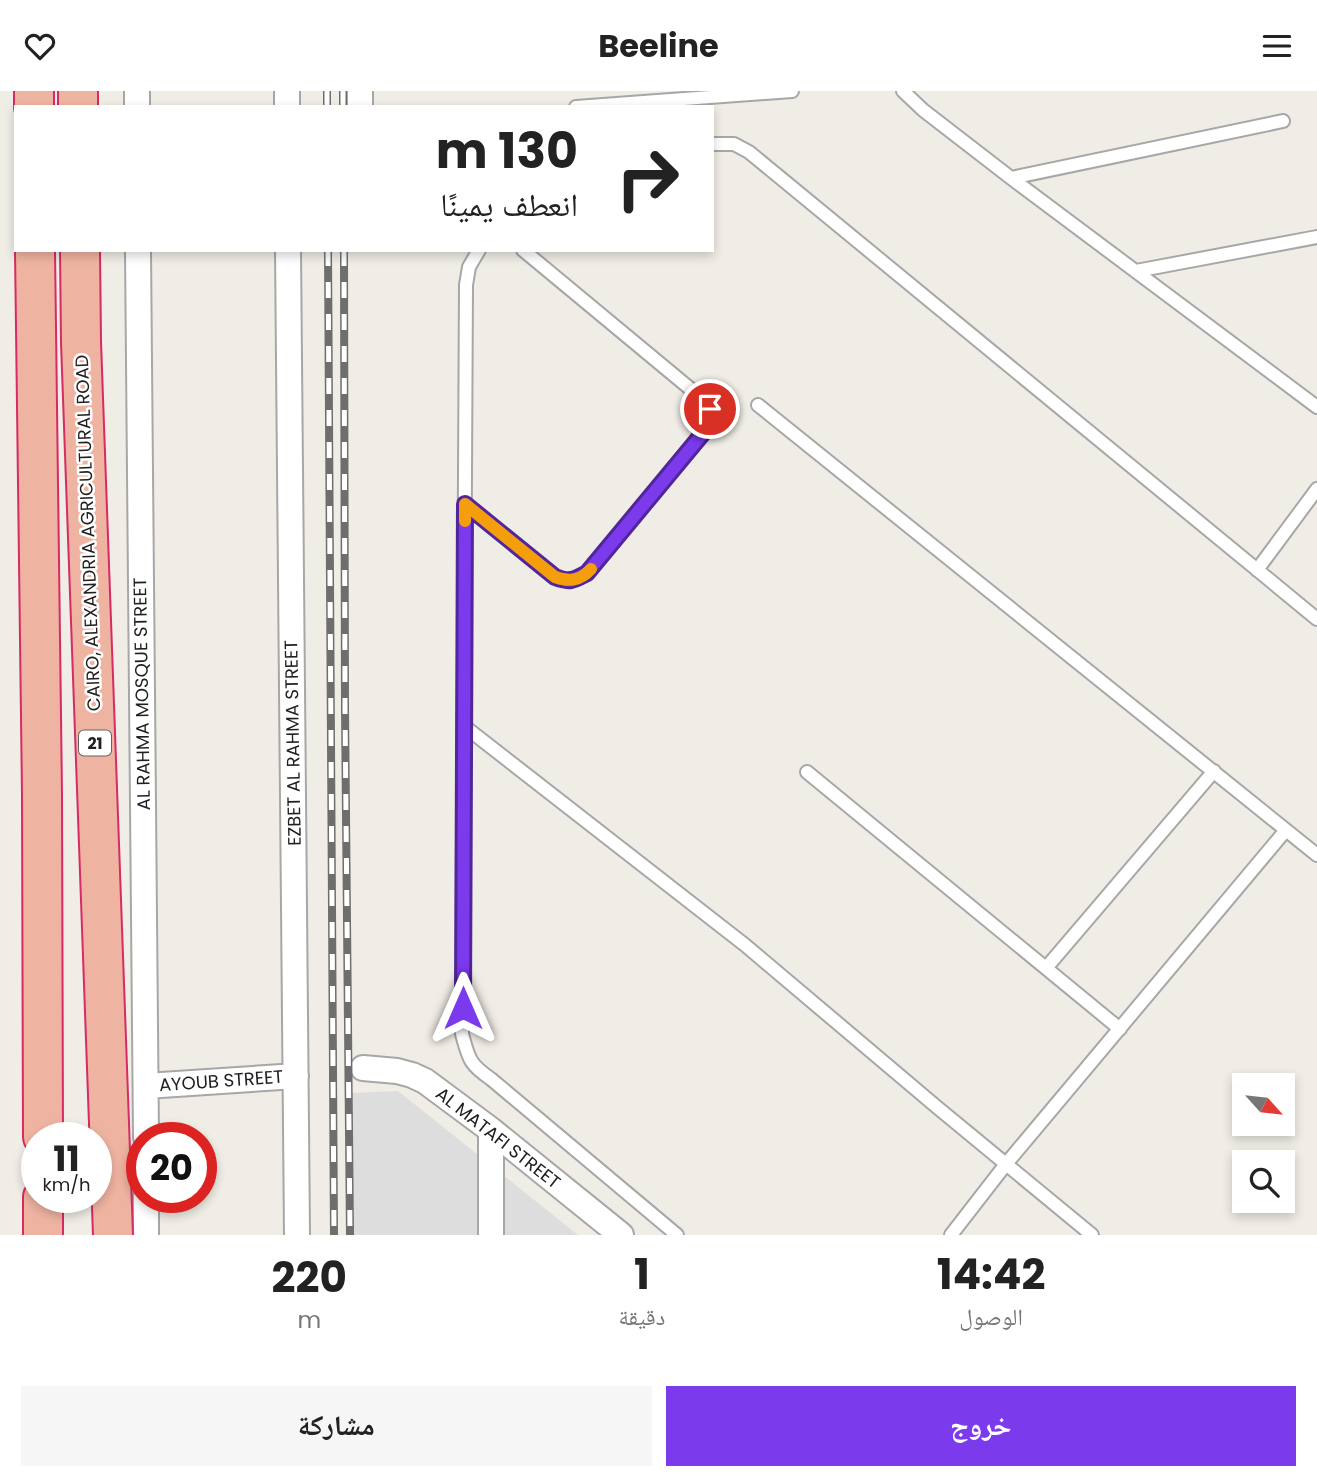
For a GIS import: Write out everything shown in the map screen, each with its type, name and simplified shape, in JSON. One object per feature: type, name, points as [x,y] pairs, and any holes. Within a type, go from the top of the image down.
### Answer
[{"type":"highway","points":[[35,252],[43,1122]]},
{"type":"highway","name":"CAIRO, ALEXANDRIA AGRICULTURAL ROAD","points":[[80,252],[113,1235]]},
{"type":"highway","points":[[43,1213],[43,1235]]},
{"type":"street","name":"AL RAHMA MOSQUE STREET","points":[[138,252],[146,1122]]},
{"type":"street","name":"EZBET AL RAHMA STREET","points":[[288,252],[297,1235]]},
{"type":"street","name":"AL MATAFI STREET","points":[[363,1068],[397,1071],[425,1081],[491,1130],[595,1224],[621,1235]]},
{"type":"street","name":"AYOUB STREET","points":[[146,1086],[296,1076]]},
{"type":"street","points":[[491,1130],[491,1235]]},
{"type":"street","points":[[146,1213],[146,1235]]},
{"type":"lane","points":[[603,105],[792,91]]},
{"type":"lane","points":[[903,91],[923,110],[1011,178],[1317,407]]},
{"type":"lane","points":[[1011,178],[1283,121]]},
{"type":"lane","points":[[714,144],[734,144],[749,152],[1317,619]]},
{"type":"lane","points":[[1136,271],[1317,237]]},
{"type":"lane","points":[[478,252],[469,267],[466,285],[462,1034],[474,1067],[677,1235]]},
{"type":"lane","points":[[465,504],[555,577],[566,581],[574,580],[587,573],[712,420],[710,409],[699,396],[525,252]]},
{"type":"lane","points":[[758,405],[1317,855]]},
{"type":"lane","points":[[1257,570],[1317,489]]},
{"type":"lane","points":[[464,726],[745,945],[1092,1235]]},
{"type":"lane","points":[[1046,968],[1214,771]]},
{"type":"lane","points":[[807,772],[1119,1029]]},
{"type":"lane","points":[[951,1235],[1006,1164],[1286,830]]},
{"type":"shaded area","points":[[398,1091],[578,1235],[353,1235],[352,1093]]},
{"type":"railway","points":[[327,91],[327,105]]},
{"type":"railway","points":[[343,91],[343,105]]},
{"type":"railway","points":[[328,252],[334,1235]]},
{"type":"railway","points":[[344,252],[350,1235]]},
{"type":"slow traffic","points":[[465,521],[465,504],[555,577],[566,581],[574,580],[591,569]]},
{"type":"route","points":[[463,1008],[465,504],[555,577],[566,581],[574,580],[587,573],[704,432],[712,420],[710,409]]}]
